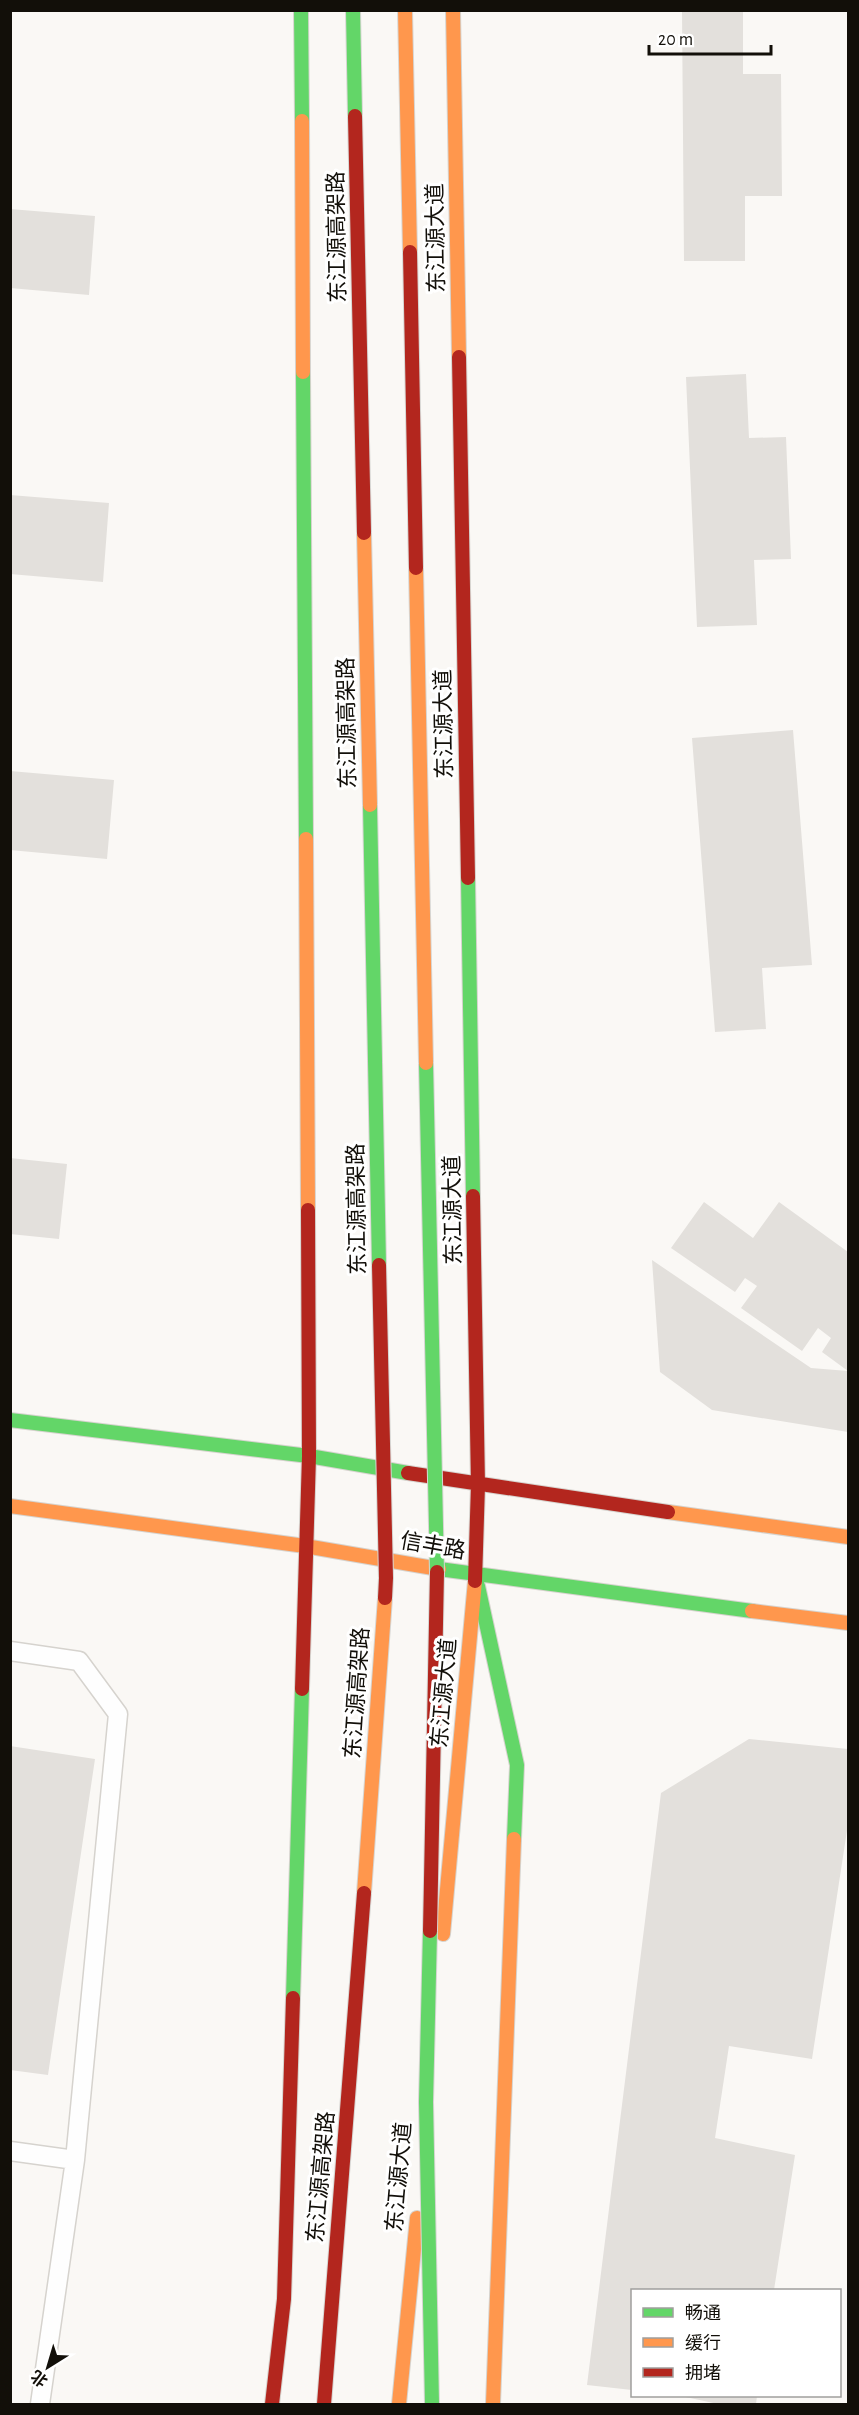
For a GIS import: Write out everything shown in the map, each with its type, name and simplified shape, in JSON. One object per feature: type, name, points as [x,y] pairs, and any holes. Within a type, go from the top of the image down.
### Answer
[{"type":"main road","points":[[272,2404],[284,2299],[309,1456],[301,10]]},
{"type":"main road","name":"东江源高架路","points":[[324,2404],[352,2063],[386,1578],[353,10]]},
{"type":"main road","points":[[405,10],[437,1587],[426,2102],[432,2404]]},
{"type":"main road","name":"东江源大道","points":[[399,2404],[476,1575],[478,1485],[453,10]]},
{"type":"main road","points":[[10,1420],[309,1456],[478,1485],[849,1536]]},
{"type":"main road","name":"信丰路","points":[[10,1506],[305,1546],[476,1575],[849,1623]]},
{"type":"main road","points":[[476,1575],[517,1765],[493,2404]]},
{"type":"lane","points":[[10,1651],[79,1661],[118,1714],[75,2160],[40,2404]]},
{"type":"lane","points":[[10,2151],[75,2160]]},
{"type":"building","points":[[743,10],[743,74],[781,74],[782,196],[745,196],[745,261],[684,261],[682,11]]},
{"type":"building","points":[[10,209],[95,216],[89,295],[10,288]]},
{"type":"building","points":[[746,374],[749,438],[786,437],[791,559],[754,560],[757,625],[697,627],[686,377]]},
{"type":"building","points":[[10,495],[109,503],[103,582],[10,574]]},
{"type":"building","points":[[793,730],[812,965],[762,968],[766,1029],[715,1032],[692,738]]},
{"type":"building","points":[[10,771],[114,780],[107,859],[10,850]]},
{"type":"building","points":[[10,1158],[67,1164],[59,1239],[10,1234]]},
{"type":"building","points":[[704,1202],[753,1238],[779,1202],[848,1252],[848,1371],[822,1352],[831,1338],[818,1328],[802,1351],[741,1308],[757,1286],[745,1278],[735,1292],[671,1248]]},
{"type":"building","points":[[652,1260],[811,1368],[848,1371],[848,1432],[712,1410],[660,1372]]},
{"type":"building","points":[[749,1739],[848,1749],[848,1824],[812,2059],[729,2046],[715,2138],[795,2155],[774,2289],[631,2289],[631,2390],[587,2385],[661,1793]]},
{"type":"building","points":[[10,1746],[95,1759],[48,2075],[10,2070]]},
{"type":"building","points":[[686,2397],[757,2397],[756,2404],[718,2404]]},
{"type":"traffic: fast","points":[[301,10],[302,121]]},
{"type":"traffic: fast","points":[[353,10],[355,116]]},
{"type":"traffic: fast","points":[[303,372],[306,839]]},
{"type":"traffic: fast","points":[[370,805],[379,1265]]},
{"type":"traffic: fast","points":[[468,878],[473,1196]]},
{"type":"traffic: fast","points":[[426,1063],[437,1572]]},
{"type":"traffic: fast","points":[[10,1420],[309,1456],[408,1473]]},
{"type":"traffic: fast","points":[[439,1569],[752,1611]]},
{"type":"traffic: fast","points":[[478,1586],[517,1765],[514,1839]]},
{"type":"traffic: fast","points":[[293,1998],[302,1689]]},
{"type":"traffic: fast","points":[[430,1931],[426,2102],[432,2404]]},
{"type":"traffic: slow","points":[[405,10],[410,252]]},
{"type":"traffic: slow","points":[[453,10],[459,357]]},
{"type":"traffic: slow","points":[[302,121],[303,372]]},
{"type":"traffic: slow","points":[[364,533],[370,805]]},
{"type":"traffic: slow","points":[[416,568],[426,1063]]},
{"type":"traffic: slow","points":[[306,839],[308,1210]]},
{"type":"traffic: slow","points":[[10,1506],[305,1546],[439,1569]]},
{"type":"traffic: slow","points":[[668,1512],[848,1537]]},
{"type":"traffic: slow","points":[[443,1934],[475,1581]]},
{"type":"traffic: slow","points":[[364,1893],[385,1598]]},
{"type":"traffic: slow","points":[[752,1611],[848,1623]]},
{"type":"traffic: slow","points":[[493,2404],[514,1839]]},
{"type":"traffic: slow","points":[[399,2404],[417,2218]]},
{"type":"traffic: jam","points":[[355,116],[364,533]]},
{"type":"traffic: jam","points":[[410,252],[416,568]]},
{"type":"traffic: jam","points":[[459,357],[468,878]]},
{"type":"traffic: jam","points":[[473,1196],[478,1485],[475,1581]]},
{"type":"traffic: jam","points":[[302,1689],[309,1456],[308,1210]]},
{"type":"traffic: jam","points":[[379,1265],[385,1598]]},
{"type":"traffic: jam","points":[[408,1473],[668,1512]]},
{"type":"traffic: jam","points":[[430,1931],[437,1572]]},
{"type":"traffic: jam","points":[[324,2404],[364,1893]]},
{"type":"traffic: jam","points":[[272,2404],[284,2299],[293,1998]]}]
